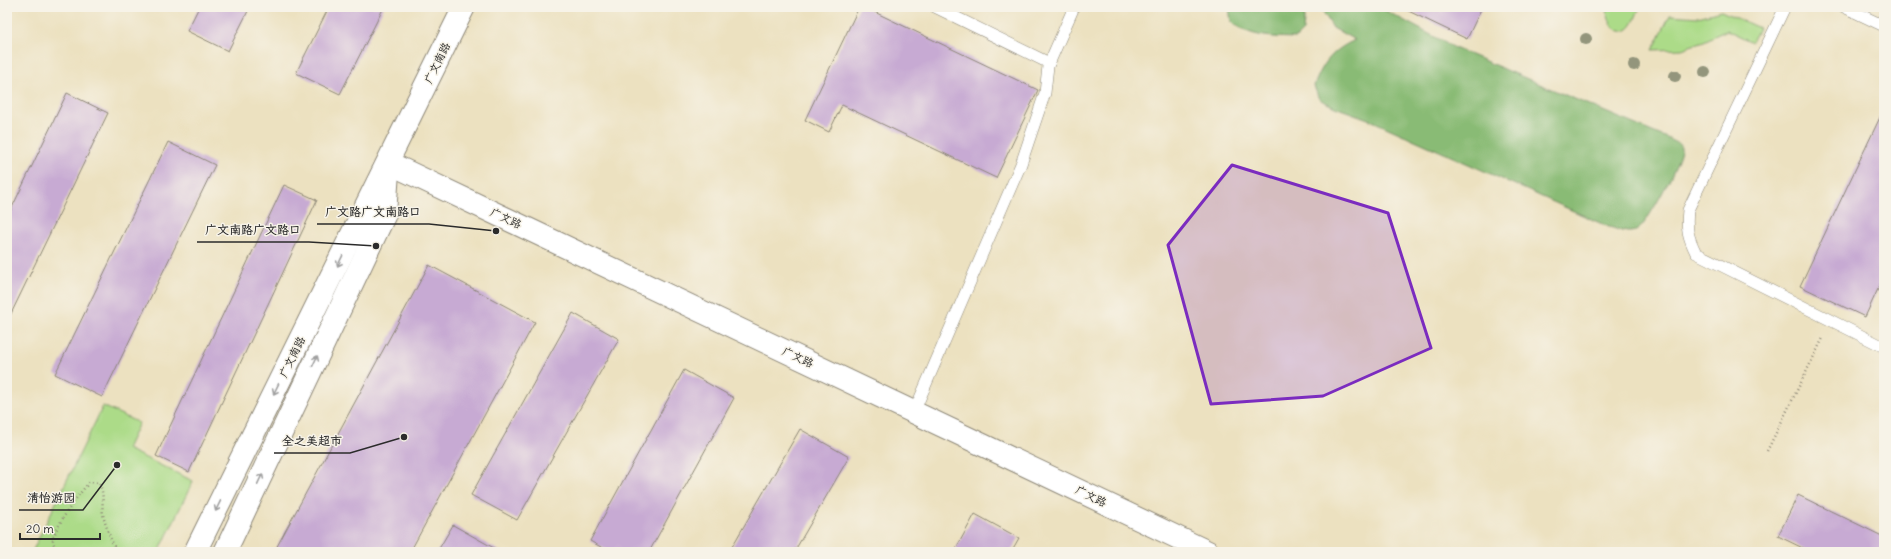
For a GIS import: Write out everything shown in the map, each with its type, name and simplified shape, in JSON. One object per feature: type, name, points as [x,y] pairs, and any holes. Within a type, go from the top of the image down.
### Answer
[{"type":"street","name":"广文南路","points":[[195,552],[389,163],[464,7]]},
{"type":"street","name":"广文南路","points":[[225,552],[385,214],[389,163]]},
{"type":"street","name":"广文路","points":[[389,163],[1208,552]]},
{"type":"lane","points":[[935,7],[1049,63]]},
{"type":"lane","points":[[914,412],[1021,164],[1045,93],[1049,63],[1074,7]]},
{"type":"lane","points":[[1785,7],[1688,210],[1688,238],[1696,253],[1831,322],[1884,347]]},
{"type":"lane","points":[[1844,7],[1884,26]]},
{"type":"path","points":[[1767,451],[1831,322]]},
{"type":"path","points":[[57,552],[53,540],[60,524],[82,489],[90,482],[99,483],[104,493],[102,507],[104,519],[116,552]]},
{"type":"path","points":[[155,552],[161,549],[168,552]]},
{"type":"highlighted area","points":[[1232,165],[1388,213],[1431,348],[1323,396],[1211,404],[1168,245]]},
{"type":"green space","points":[[1229,7],[1305,7],[1303,31],[1296,38],[1270,37],[1254,34],[1231,22]]},
{"type":"green space","points":[[1317,7],[1379,7],[1457,49],[1674,141],[1681,148],[1677,164],[1650,215],[1639,229],[1628,232],[1609,227],[1368,119],[1335,107],[1319,99],[1314,86],[1321,70],[1335,53],[1355,40],[1333,28],[1322,10]]},
{"type":"green space","points":[[1608,7],[1640,7],[1632,25],[1628,29],[1619,31],[1615,29],[1610,21],[1607,11]]},
{"type":"green space","points":[[1721,11],[1759,28],[1752,42],[1727,30],[1682,49],[1653,50],[1670,15],[1698,17]]},
{"type":"green space","points":[[103,406],[139,423],[127,449],[193,481],[159,552],[32,552]]},
{"type":"building","points":[[199,7],[250,7],[228,51],[187,31]]},
{"type":"building","points":[[329,7],[384,7],[340,94],[296,73]]},
{"type":"building","points":[[859,7],[864,7],[1038,90],[996,178],[842,105],[829,132],[805,120]]},
{"type":"building","points":[[1400,7],[1482,7],[1467,39]]},
{"type":"building","points":[[67,93],[108,113],[7,322],[7,218]]},
{"type":"building","points":[[1884,109],[1884,276],[1865,317],[1800,286]]},
{"type":"building","points":[[168,142],[215,165],[102,397],[55,374]]},
{"type":"building","points":[[284,185],[317,200],[189,472],[156,456]]},
{"type":"building","points":[[429,265],[535,322],[410,552],[274,552]]},
{"type":"building","points":[[573,313],[619,339],[517,520],[471,495]]},
{"type":"building","points":[[684,370],[734,398],[649,552],[610,552],[590,541]]},
{"type":"building","points":[[800,429],[849,457],[794,552],[729,552]]},
{"type":"building","points":[[1798,495],[1884,537],[1884,552],[1811,552],[1778,536]]},
{"type":"building","points":[[975,514],[1019,538],[1011,552],[954,552]]},
{"type":"building","points":[[453,525],[501,552],[437,552]]},
{"type":"place","name":"广文路广文南路口","points":[[496,231]]},
{"type":"place","name":"广文南路广文路口","points":[[376,246]]},
{"type":"place","name":"全之美超市","points":[[404,437]]},
{"type":"place","name":"清怡游园","points":[[117,465]]}]
